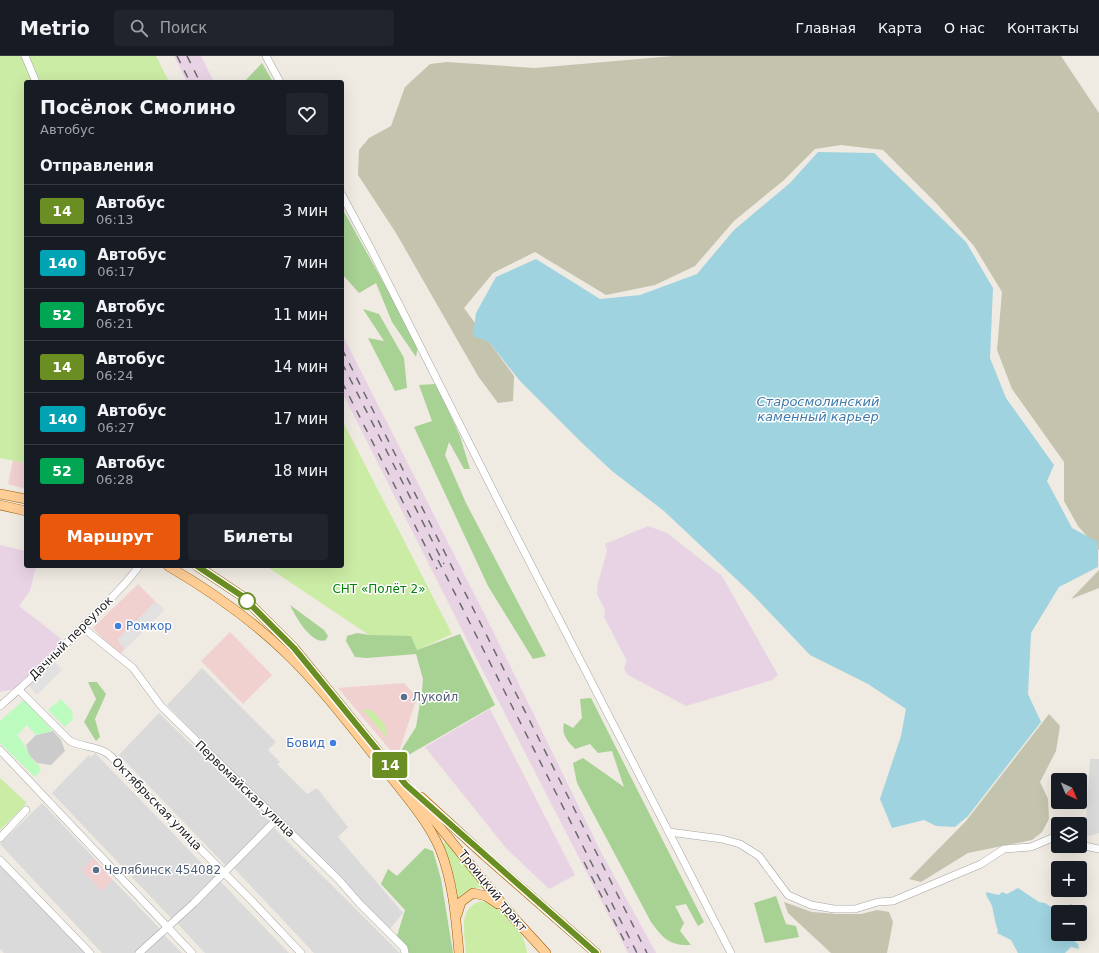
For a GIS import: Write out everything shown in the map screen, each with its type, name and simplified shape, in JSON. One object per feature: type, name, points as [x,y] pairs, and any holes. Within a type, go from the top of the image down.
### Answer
[{"type":"main road","points":[[0,494],[24,499]]},
{"type":"main road","points":[[0,505],[24,511]]},
{"type":"main road","name":"Троицкий тракт","points":[[171,568],[230,605],[284,651],[306,674],[373,754],[427,824],[440,848],[445,862],[456,920],[459,953]]},
{"type":"main road","name":"Троицкий тракт","points":[[200,568],[242,596],[294,648],[513,917],[546,953]]},
{"type":"main road","points":[[406,785],[596,953]]},
{"type":"main road","points":[[456,920],[461,902],[473,893],[479,893],[493,899],[513,917]]},
{"type":"main road","points":[[524,929],[535,953]]},
{"type":"street","points":[[25,56],[35,80]]},
{"type":"street","points":[[266,56],[279,80]]},
{"type":"street","points":[[344,199],[731,953]]},
{"type":"street","name":"Дачный переулок","points":[[0,706],[19,690],[82,627],[127,581],[137,568]]},
{"type":"street","name":"Первомайская улица","points":[[82,627],[133,668],[161,706],[277,819],[404,948],[405,953]]},
{"type":"street","name":"Октябрьская улица","points":[[19,690],[70,741],[78,746],[101,750],[113,759],[301,953]]},
{"type":"street","points":[[0,750],[192,953]]},
{"type":"street","points":[[0,838],[26,810]]},
{"type":"street","points":[[138,953],[224,874],[277,819]]},
{"type":"street","points":[[669,832],[722,839],[740,844],[759,856],[788,895],[811,905],[834,909],[855,909],[878,902],[893,901],[981,864],[1004,849],[1031,847],[1051,838]]},
{"type":"street","points":[[1087,847],[1099,849]]},
{"type":"street","points":[[0,860],[90,953]]},
{"type":"shaded area","points":[[174,56],[201,56],[213,80],[186,80]]},
{"type":"shaded area","points":[[673,56],[1061,56],[1099,113],[1099,550],[1078,526],[1064,501],[1064,462],[1012,389],[997,350],[1002,292],[974,246],[938,205],[883,150],[841,145],[815,149],[784,180],[734,221],[695,266],[655,285],[606,295],[535,252],[493,273],[464,308],[514,376],[513,401],[498,403],[478,376],[396,233],[358,175],[359,150],[369,138],[391,126],[405,87],[430,64],[447,62],[535,68]]},
{"type":"shaded area","points":[[344,338],[492,629],[601,852],[656,953],[628,953],[344,396]]},
{"type":"shaded area","points":[[13,460],[24,463],[24,488],[8,484]]},
{"type":"shaded area","points":[[648,526],[667,533],[722,576],[778,675],[772,680],[686,706],[628,675],[624,669],[627,661],[604,617],[605,610],[597,594],[598,583],[607,551],[605,544]]},
{"type":"shaded area","points":[[0,545],[24,551],[24,568],[36,568],[30,591],[19,606],[64,641],[15,689],[0,692]]},
{"type":"shaded area","points":[[1099,570],[1099,588],[1071,599]]},
{"type":"shaded area","points":[[138,584],[164,610],[119,655],[93,628]]},
{"type":"shaded area","points":[[155,602],[164,610],[125,649],[117,640]]},
{"type":"shaded area","points":[[230,632],[272,675],[243,704],[201,661]]},
{"type":"shaded area","points":[[54,661],[62,670],[37,695],[29,686]]},
{"type":"shaded area","points":[[202,668],[276,742],[268,750],[280,762],[277,764],[307,794],[317,788],[348,827],[338,837],[403,913],[390,929],[167,705]]},
{"type":"shaded area","points":[[404,683],[417,697],[397,758],[338,688]]},
{"type":"shaded area","points":[[490,709],[575,875],[549,889],[506,848],[425,747]]},
{"type":"shaded area","points":[[159,713],[270,822],[227,867],[119,755]]},
{"type":"shaded area","points":[[1049,714],[1060,726],[1056,751],[1040,782],[1048,799],[1049,819],[1042,832],[1032,840],[968,853],[921,882],[909,879],[966,821]]},
{"type":"shaded area","points":[[53,731],[61,740],[65,751],[51,765],[37,763],[29,755],[26,745],[36,735]]},
{"type":"shaded area","points":[[95,753],[216,878],[172,919],[52,793],[89,755],[92,757]]},
{"type":"shaded area","points":[[1090,759],[1099,759],[1099,833],[1087,836]]},
{"type":"shaded area","points":[[42,803],[94,858],[82,870],[101,891],[113,880],[160,929],[134,953],[102,953],[0,844]]},
{"type":"shaded area","points":[[274,828],[400,953],[314,953],[234,868]]},
{"type":"shaded area","points":[[94,858],[113,880],[101,891],[82,870]]},
{"type":"shaded area","points":[[0,866],[85,953],[4,953],[0,949]]},
{"type":"shaded area","points":[[220,881],[289,953],[205,953],[177,923]]},
{"type":"shaded area","points":[[784,902],[812,912],[861,914],[877,910],[889,912],[893,922],[887,953],[831,953],[788,913]]},
{"type":"shaded area","points":[[163,934],[182,953],[144,953]]},
{"type":"green space","points":[[0,56],[156,56],[168,80],[24,80],[24,463],[0,458]]},
{"type":"green space","points":[[262,63],[272,80],[246,80]]},
{"type":"green space","points":[[344,212],[418,345],[416,357],[392,322],[376,283],[359,293],[344,276]]},
{"type":"green space","points":[[363,309],[379,314],[404,358],[407,388],[395,391],[368,338],[384,341]]},
{"type":"green space","points":[[436,384],[460,436],[470,469],[464,469],[449,442],[445,455],[466,503],[546,656],[533,659],[488,586],[414,427],[432,421],[419,385]]},
{"type":"green space","name":"СНТ «Полёт 2»","points":[[344,424],[452,634],[415,651],[369,635],[269,568],[344,568]]},
{"type":"green space","points":[[290,605],[324,630],[328,636],[326,640],[321,641],[315,639],[305,629]]},
{"type":"green space","points":[[357,633],[369,635],[411,636],[417,650],[460,634],[495,705],[405,757],[402,749],[416,727],[422,691],[423,679],[416,654],[367,658],[355,657],[346,641],[347,636]]},
{"type":"green space","points":[[88,682],[97,682],[106,694],[95,719],[100,737],[96,741],[84,722],[96,699]]},
{"type":"green space","points":[[591,698],[704,922],[698,926],[686,904],[675,906],[684,923],[680,931],[691,945],[677,944],[667,940],[651,922],[577,783],[573,763],[583,758],[624,787],[612,751],[598,753],[590,744],[575,749],[564,734],[564,723],[573,728],[582,718],[580,699]]},
{"type":"green space","points":[[61,699],[72,711],[73,719],[65,727],[48,710]]},
{"type":"green space","points":[[24,700],[53,731],[36,735],[27,725],[17,735],[41,770],[35,777],[0,743],[0,721]]},
{"type":"green space","points":[[362,709],[373,711],[386,726],[387,738]]},
{"type":"green space","points":[[0,778],[27,803],[0,830]]},
{"type":"green space","points":[[447,841],[486,888],[470,889],[458,899],[451,865],[443,844]]},
{"type":"green space","points":[[425,848],[433,851],[441,879],[453,953],[407,953],[397,936],[405,910],[381,884],[388,869],[397,876]]},
{"type":"green space","points":[[776,896],[786,924],[796,926],[799,937],[765,943],[754,903]]},
{"type":"green space","points":[[482,901],[498,909],[512,921],[522,936],[527,953],[466,953],[464,922],[466,915],[474,904]]},
{"type":"water","name":"Старосмолинский каменный карьер","points":[[818,152],[874,153],[966,242],[993,288],[990,358],[1006,398],[1054,465],[1047,481],[1072,528],[1098,542],[1098,567],[1059,587],[1031,633],[1028,694],[1041,722],[968,816],[955,827],[936,826],[924,820],[892,828],[880,799],[901,736],[906,709],[868,684],[810,655],[752,594],[664,511],[612,471],[581,442],[520,381],[489,342],[473,336],[476,313],[496,277],[536,259],[600,299],[640,295],[697,274],[734,230],[790,183]]},
{"type":"water","points":[[1018,888],[1039,902],[1051,906],[1051,941],[1074,941],[1078,944],[1079,949],[1071,947],[1065,953],[1018,953],[1011,940],[997,933],[998,931],[992,906],[986,892],[999,895],[1002,892],[1007,894]]},
{"type":"railway","points":[[177,56],[189,80]]},
{"type":"railway","points":[[187,56],[199,80]]},
{"type":"railway","points":[[344,353],[647,953]]},
{"type":"railway","points":[[344,367],[444,564]]},
{"type":"railway","points":[[344,386],[437,569]]},
{"type":"railway","points":[[438,560],[637,953]]},
{"type":"railway","points":[[584,862],[628,948]]},
{"type":"bus line","name":"14","points":[[200,568],[242,596],[257,609],[323,680],[406,785],[431,805],[572,934],[596,953]]},
{"type":"place","name":"Ромкор","points":[[118,626]]},
{"type":"place","name":"Лукойл","points":[[404,697]]},
{"type":"place","name":"Бовид","points":[[333,743]]},
{"type":"place","name":"Челябинск 454082","points":[[96,870]]}]
